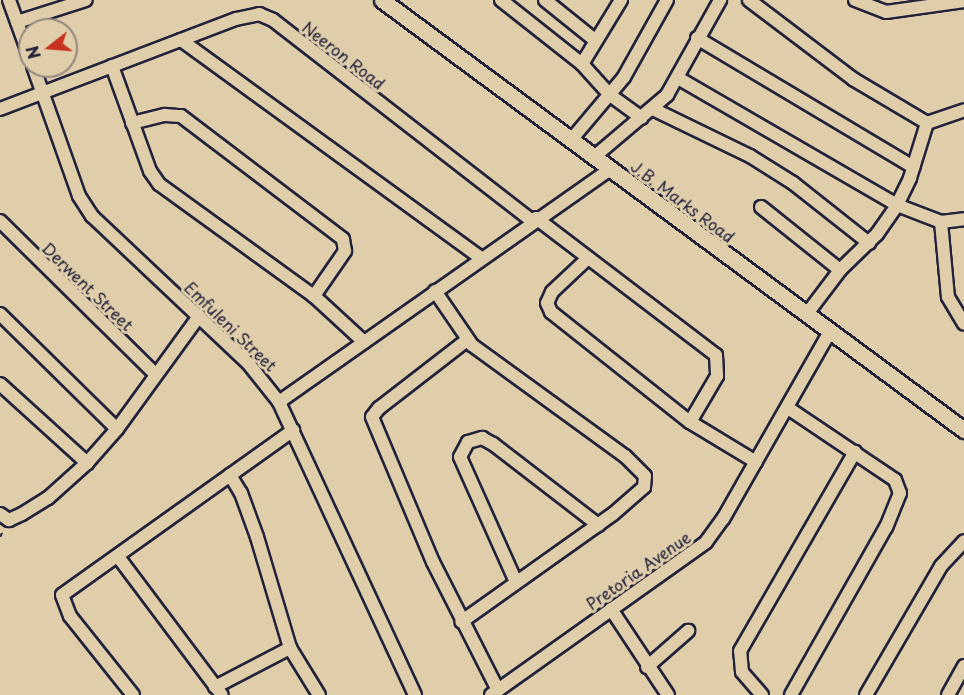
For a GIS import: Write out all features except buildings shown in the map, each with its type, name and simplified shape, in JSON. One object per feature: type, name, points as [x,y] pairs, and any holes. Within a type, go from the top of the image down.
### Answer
[{"type":"street","points":[[9,0],[17,22],[86,0]]},
{"type":"street","name":"J.B. Marks Road","points":[[381,0],[829,333],[964,429]]},
{"type":"street","points":[[545,0],[596,41]]},
{"type":"street","points":[[571,140],[610,95],[667,0]]},
{"type":"street","points":[[594,157],[653,109],[678,78],[697,38],[720,0]]},
{"type":"street","points":[[749,0],[853,79],[927,123]]},
{"type":"street","points":[[855,0],[886,12],[964,1]]},
{"type":"street","points":[[505,1],[582,64],[610,95],[642,118]]},
{"type":"street","points":[[582,64],[616,2]]},
{"type":"street","name":"Neeron Road","points":[[0,109],[236,19],[264,15],[586,260],[712,351],[719,362],[717,376],[690,422]]},
{"type":"street","points":[[697,38],[913,167]]},
{"type":"street","points":[[181,40],[481,258]]},
{"type":"street","points":[[112,66],[150,171],[159,184],[314,296],[364,342]]},
{"type":"street","name":"Emfuleni Street","points":[[38,78],[85,206],[257,372],[279,402],[415,695]]},
{"type":"street","points":[[678,78],[897,205],[941,222],[964,219]]},
{"type":"street","points":[[653,109],[776,172],[869,243]]},
{"type":"street","points":[[927,123],[964,110]]},
{"type":"street","points":[[132,123],[165,115],[181,116],[343,239],[345,250],[314,296]]},
{"type":"street","points":[[806,315],[840,270],[869,243],[897,205],[913,167],[927,123]]},
{"type":"street","points":[[279,402],[534,220],[610,169]]},
{"type":"street","points":[[761,207],[840,270]]},
{"type":"street","name":"Derwent Street","points":[[0,221],[155,374]]},
{"type":"street","points":[[941,222],[948,297],[964,324]]},
{"type":"street","points":[[586,260],[552,292],[548,303],[551,312],[690,422],[756,462]]},
{"type":"street","points":[[435,291],[467,340],[642,469],[644,487],[598,525],[460,622]]},
{"type":"street","points":[[0,314],[117,429]]},
{"type":"street","points":[[0,514],[9,520],[22,514],[48,498],[87,463],[117,429],[199,316]]},
{"type":"street","name":"Pretoria Avenue","points":[[495,692],[706,542],[788,408],[829,333]]},
{"type":"street","points":[[467,340],[379,408],[372,417],[460,622],[495,692]]},
{"type":"street","points":[[0,384],[87,463]]},
{"type":"street","points":[[788,408],[895,480],[900,493],[886,527],[791,695]]},
{"type":"street","points":[[133,695],[61,601],[65,591],[119,558],[293,430]]},
{"type":"street","points":[[516,582],[460,457],[468,442],[482,438],[493,444],[598,525]]},
{"type":"street","points":[[762,695],[742,672],[740,651],[855,452]]},
{"type":"street","points":[[230,475],[250,519],[290,648],[319,695]]},
{"type":"street","points":[[866,695],[941,566],[964,541]]},
{"type":"street","points":[[119,558],[219,691],[290,648]]},
{"type":"street","points":[[611,609],[647,667],[668,695]]},
{"type":"street","points":[[647,667],[688,631]]},
{"type":"street","points":[[948,695],[964,666]]}]
